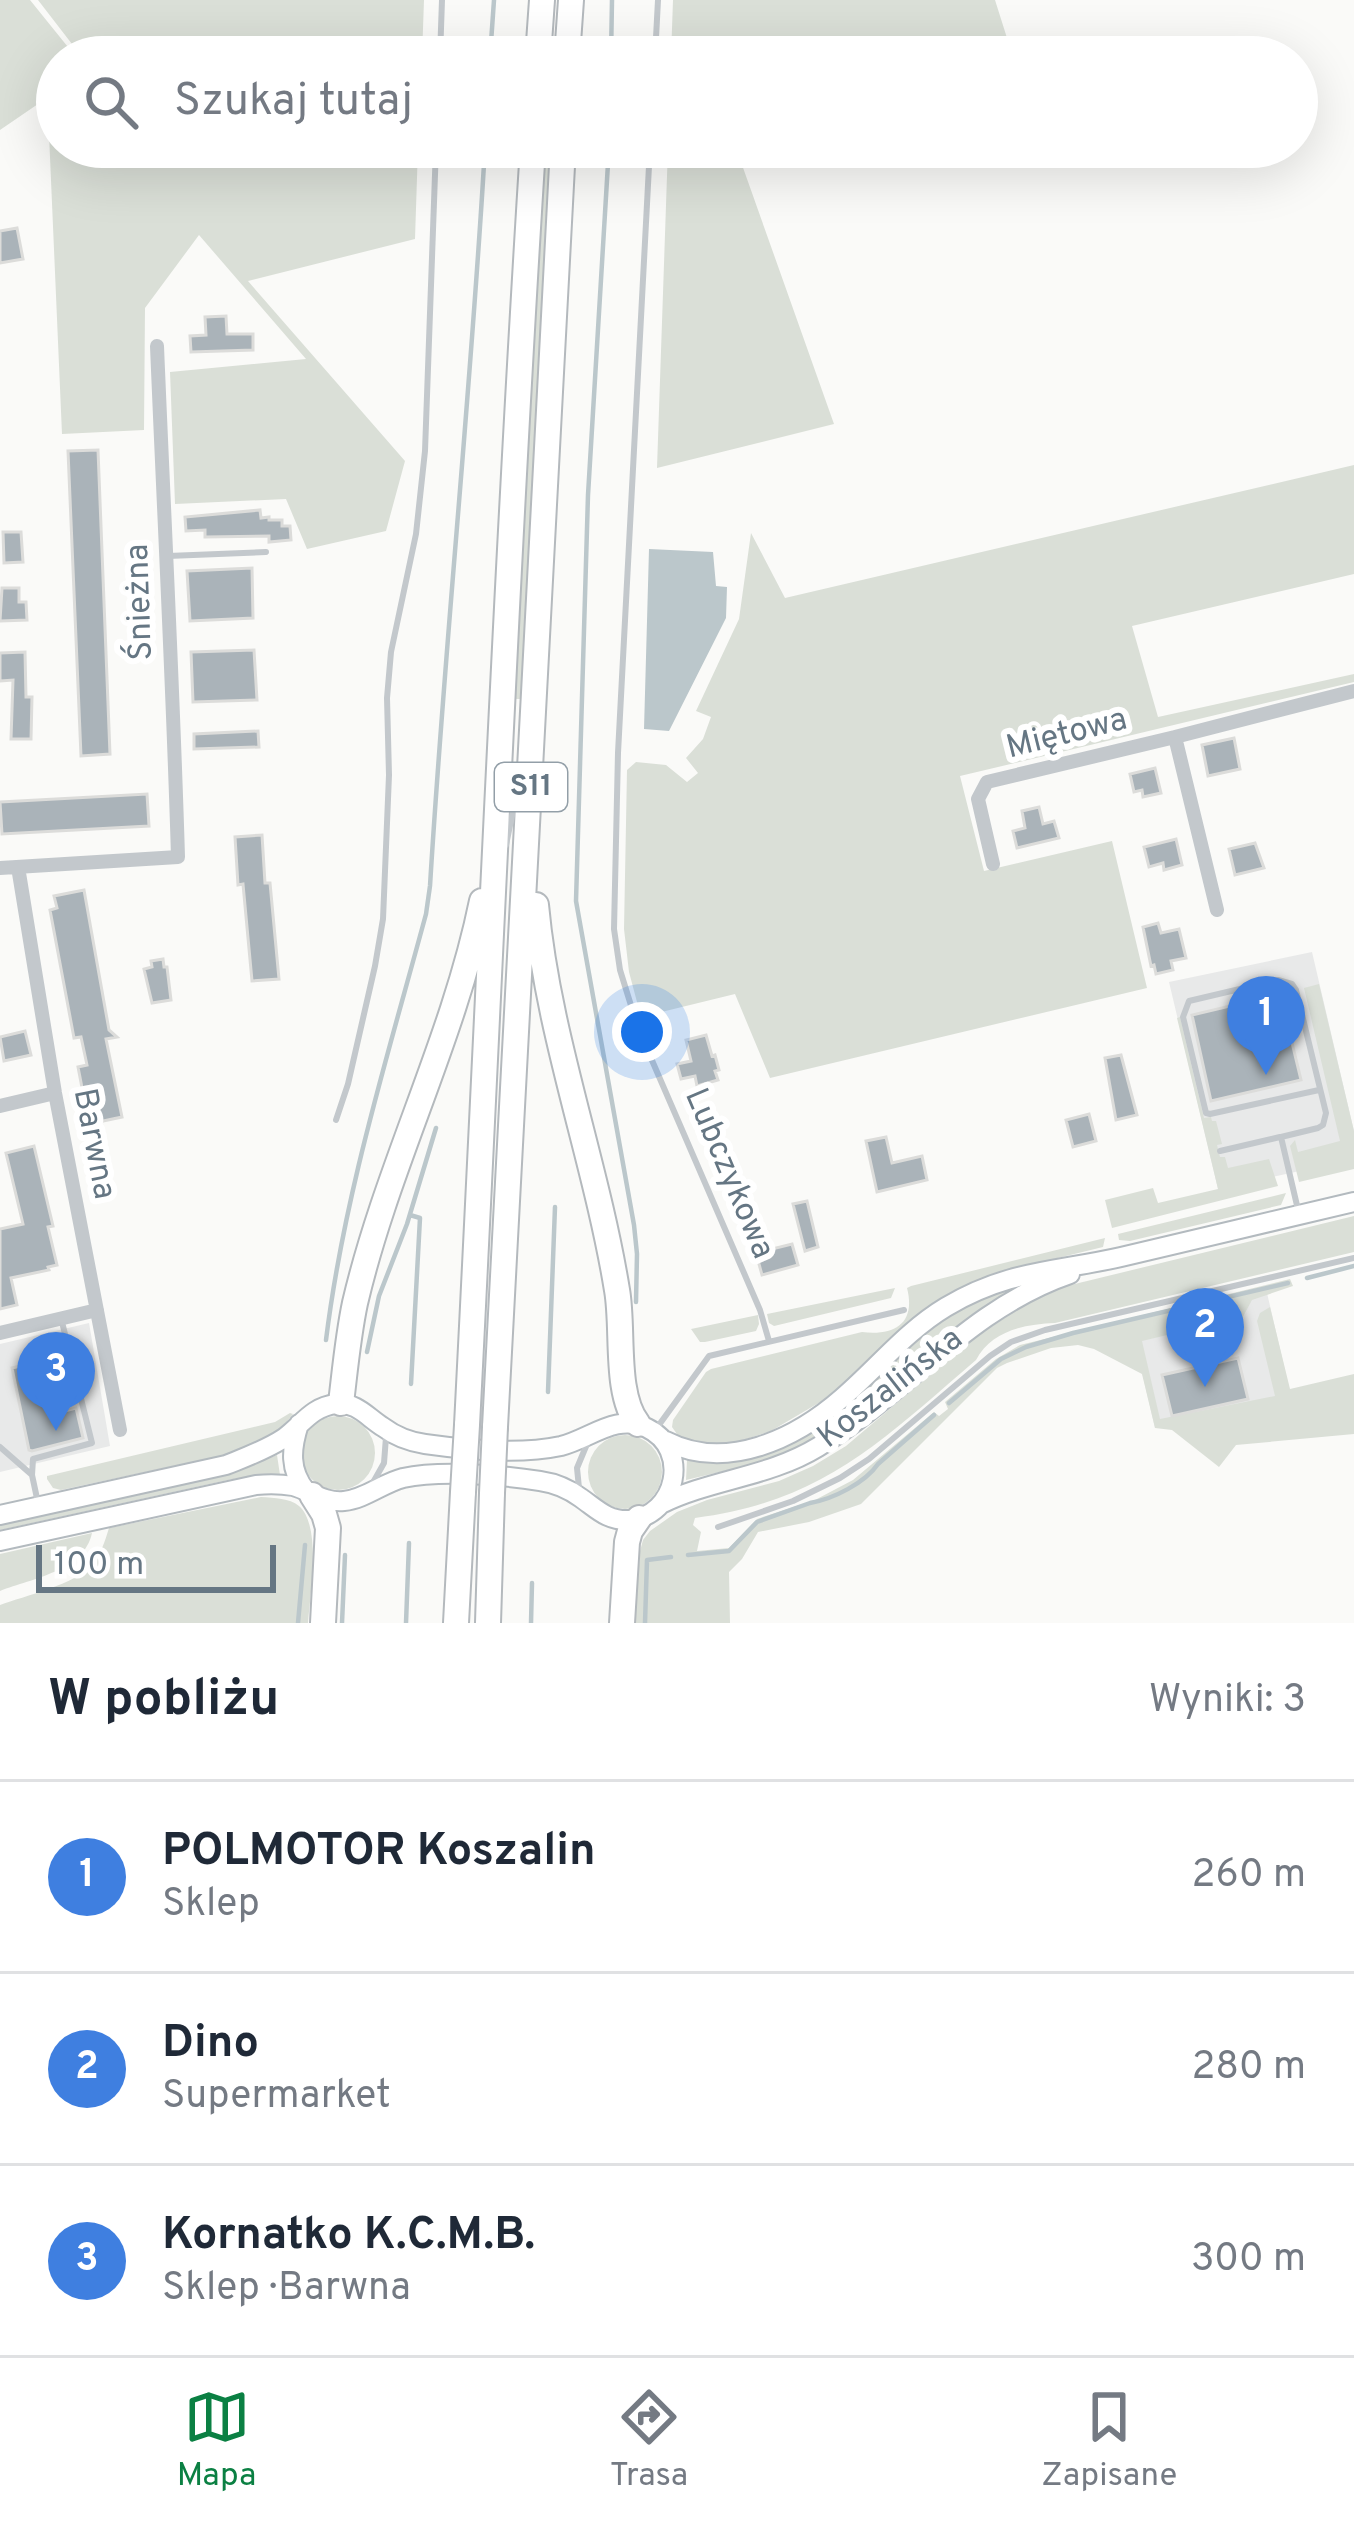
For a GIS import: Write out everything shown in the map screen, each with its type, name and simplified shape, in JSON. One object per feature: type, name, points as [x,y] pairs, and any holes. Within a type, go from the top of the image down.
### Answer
[{"type":"highway","points":[[539,36],[542,0]]},
{"type":"highway","points":[[568,36],[571,0]]},
{"type":"highway","name":"S11","points":[[488,1623],[523,915],[503,706],[532,168]]},
{"type":"highway","name":"S11","points":[[456,1623],[493,912],[535,695],[561,168]]},
{"type":"highway","points":[[341,1403],[355,1305],[376,1230],[464,975],[514,807]]},
{"type":"highway","points":[[514,807],[539,943],[611,1253],[620,1305],[625,1395],[631,1416],[653,1432]]},
{"type":"highway","points":[[309,1493],[328,1528],[323,1623]]},
{"type":"highway","points":[[622,1623],[629,1531],[650,1511]]},
{"type":"main road","name":"Koszalińska","points":[[653,1432],[686,1450],[712,1454],[760,1447],[825,1411],[912,1331],[967,1296],[1018,1274],[1115,1258],[1354,1202]]},
{"type":"main road","name":"Koszalińska","points":[[650,1511],[687,1491],[777,1468],[814,1449],[1004,1303],[1115,1258]]},
{"type":"main road","points":[[0,1515],[226,1465],[284,1438],[313,1411],[341,1403],[422,1443],[510,1450],[555,1447],[614,1424],[653,1432],[674,1459],[669,1490],[650,1511],[609,1518],[571,1491],[545,1482],[448,1474],[398,1479],[339,1502],[292,1486],[268,1484],[0,1540]]},
{"type":"main road","points":[[299,1424],[292,1461],[296,1478],[309,1493]]},
{"type":"street","name":"Śnieżna","points":[[18,867],[178,857],[157,346]]},
{"type":"street","name":"Miętowa","points":[[993,865],[978,800],[987,782],[1354,691]]},
{"type":"street","name":"Miętowa","points":[[1175,736],[1217,910]]},
{"type":"street","points":[[0,868],[18,867]]},
{"type":"street","name":"Barwna","points":[[18,867],[55,1093],[120,1430]]},
{"type":"street","points":[[0,1106],[55,1093]]},
{"type":"street","points":[[0,1333],[98,1310]]},
{"type":"lane","points":[[441,36],[442,0]]},
{"type":"lane","points":[[656,36],[658,0]]},
{"type":"lane","points":[[336,1120],[383,919],[387,698],[391,652],[416,534],[425,451],[435,168]]},
{"type":"lane","name":"Lubczykowa","points":[[649,168],[618,753],[614,928],[620,970],[638,1028],[760,1310],[769,1341]]},
{"type":"lane","points":[[166,556],[266,552]]},
{"type":"lane","points":[[1220,1151],[1323,1125],[1326,1113],[1292,984],[1278,980],[1189,1000],[1183,1017],[1206,1113],[1319,1090]]},
{"type":"lane","points":[[1281,1137],[1299,1215]]},
{"type":"lane","points":[[718,1527],[793,1501],[840,1478],[1011,1342],[1354,1258]]},
{"type":"lane","points":[[653,1432],[709,1357],[904,1310]]},
{"type":"lane","points":[[39,1506],[33,1459],[92,1443],[62,1318]]},
{"type":"lane","points":[[365,1493],[386,1457],[386,1436],[380,1425]]},
{"type":"lane","points":[[586,1501],[578,1483],[578,1464],[597,1432]]},
{"type":"lane","points":[[0,1447],[32,1475]]},
{"type":"shaded area","points":[[0,0],[30,0],[59,36],[36,36],[36,105],[0,130]]},
{"type":"shaded area","points":[[38,0],[424,0],[423,36],[66,36]]},
{"type":"shaded area","points":[[673,0],[995,0],[1006,36],[672,36]]},
{"type":"shaded area","points":[[50,168],[417,168],[415,239],[248,281],[405,461],[386,531],[307,549],[286,499],[175,504],[170,372],[306,359],[199,235],[145,308],[144,430],[62,434]]},
{"type":"shaded area","points":[[541,168],[551,168],[524,699],[514,699]]},
{"type":"shaded area","points":[[667,168],[743,168],[834,424],[657,468]]},
{"type":"shaded area","points":[[1354,465],[1354,574],[1132,626],[1158,717],[1354,674],[1354,682],[960,776],[984,871],[1112,841],[1147,988],[770,1078],[735,994],[641,1017],[624,929],[627,770],[636,762],[666,765],[687,782],[698,773],[686,758],[703,739],[711,717],[696,711],[739,619],[751,533],[785,598]]},
{"type":"shaded area","points":[[649,549],[713,552],[716,586],[727,587],[726,618],[669,731],[644,729]]},
{"type":"shaded area","points":[[1312,952],[1354,1131],[1354,1159],[1218,1189],[1169,982]]},
{"type":"shaded area","points":[[1319,984],[1354,1131],[1354,1169],[1299,1182],[1290,1146],[1295,1140],[1298,1152],[1340,1141],[1304,988]]},
{"type":"shaded area","points":[[1180,1017],[1204,1118],[1216,1121],[1220,1157],[1225,1157],[1228,1168],[1269,1159],[1278,1186],[1112,1228],[1105,1200],[1153,1188],[1158,1203],[1218,1189]]},
{"type":"shaded area","points":[[1286,1193],[1281,1205],[1119,1240],[1118,1234]]},
{"type":"shaded area","points":[[1354,1216],[1354,1252],[1000,1336],[911,1416],[848,1463],[779,1498],[695,1518],[693,1525],[701,1532],[697,1551],[729,1548],[757,1519],[815,1500],[853,1480],[934,1412],[939,1416],[948,1409],[945,1402],[1020,1345],[1290,1279],[1293,1286],[1252,1300],[1239,1324],[1215,1330],[1213,1324],[1142,1341],[1160,1419],[1275,1396],[1257,1321],[1270,1307],[1290,1389],[1354,1374],[1354,1434],[1236,1445],[1219,1467],[1172,1430],[1155,1428],[1142,1374],[1094,1349],[1078,1345],[1051,1348],[997,1368],[861,1504],[809,1522],[758,1532],[729,1572],[730,1623],[635,1623],[640,1551],[650,1531],[677,1512],[779,1481],[846,1446],[971,1340],[1046,1291]]},
{"type":"shaded area","points":[[1105,1238],[1103,1247],[987,1280],[822,1401],[771,1431],[737,1442],[707,1444],[679,1437],[672,1427],[711,1369],[862,1332],[884,1332],[905,1318],[911,1286]]},
{"type":"shaded area","points":[[1019,1281],[1024,1287],[818,1436],[775,1459],[686,1480],[687,1460],[733,1460],[799,1440],[838,1415],[927,1329]]},
{"type":"shaded area","points":[[895,1288],[891,1298],[774,1326],[769,1323],[767,1314]]},
{"type":"shaded area","points":[[1267,1293],[1291,1396],[1155,1428],[1131,1325]]},
{"type":"shaded area","points":[[758,1315],[756,1331],[705,1342],[691,1329]]},
{"type":"shaded area","points":[[89,1323],[110,1446],[0,1472],[0,1344]]},
{"type":"shaded area","points":[[290,1413],[271,1435],[225,1455],[61,1490],[47,1479],[275,1422]]},
{"type":"shaded area","points":[[338,1416],[364,1427],[375,1453],[364,1479],[338,1490],[312,1479],[301,1453],[312,1427]]},
{"type":"shaded area","points":[[625,1435],[651,1446],[662,1472],[651,1498],[625,1509],[599,1498],[588,1472],[599,1446]]},
{"type":"shaded area","points":[[277,1455],[280,1475],[228,1480],[0,1530],[0,1524],[227,1474]]},
{"type":"shaded area","points":[[261,1497],[291,1501],[306,1516],[313,1561],[308,1623],[0,1623],[0,1605],[84,1572],[98,1556],[109,1528]]},
{"type":"shaded area","points":[[92,1533],[87,1546],[68,1565],[0,1591],[0,1554]]},
{"type":"building","points":[[17,228],[23,259],[0,263],[0,231]]},
{"type":"building","points":[[226,316],[227,334],[253,334],[253,350],[191,352],[190,336],[206,335],[205,317]]},
{"type":"building","points":[[98,450],[110,754],[81,756],[68,451]]},
{"type":"building","points":[[260,510],[261,518],[282,520],[282,526],[290,526],[291,540],[205,537],[205,530],[186,531],[185,517]]},
{"type":"building","points":[[3,532],[21,532],[23,562],[4,563]]},
{"type":"building","points":[[252,568],[253,618],[190,621],[187,571]]},
{"type":"building","points":[[2,588],[19,588],[27,620],[0,621]]},
{"type":"building","points":[[254,650],[257,700],[193,702],[191,652]]},
{"type":"building","points":[[25,652],[26,697],[32,697],[31,739],[11,739],[13,680],[0,681],[0,653]]},
{"type":"building","points":[[258,731],[259,747],[194,749],[194,734]]},
{"type":"building","points":[[1234,738],[1240,769],[1208,776],[1202,745]]},
{"type":"building","points":[[1155,768],[1161,793],[1143,797],[1142,790],[1134,792],[1130,774]]},
{"type":"building","points":[[147,794],[149,826],[2,834],[0,802]]},
{"type":"building","points":[[1039,807],[1043,824],[1054,821],[1059,838],[1017,848],[1013,831],[1025,828],[1022,811]]},
{"type":"building","points":[[262,835],[279,979],[252,981],[235,837]]},
{"type":"building","points":[[1176,839],[1182,865],[1164,870],[1163,863],[1149,867],[1144,847]]},
{"type":"building","points":[[1255,843],[1264,868],[1235,875],[1229,849]]},
{"type":"building","points":[[84,890],[109,1030],[117,1037],[106,1039],[122,1117],[89,1124],[78,1067],[87,1065],[81,1037],[74,1038],[50,910],[57,908],[54,896]]},
{"type":"building","points":[[1158,923],[1161,933],[1179,929],[1186,958],[1171,961],[1173,970],[1156,974],[1143,927]]},
{"type":"building","points":[[163,959],[171,1000],[152,1003],[144,969],[152,967],[151,961]]},
{"type":"building","points":[[1289,992],[1296,1020],[1287,1022],[1301,1080],[1211,1101],[1192,1015]]},
{"type":"building","points":[[25,1031],[31,1055],[4,1061],[0,1037]]},
{"type":"building","points":[[706,1035],[718,1080],[697,1086],[695,1076],[681,1079],[677,1064],[691,1061],[686,1040]]},
{"type":"building","points":[[1121,1055],[1137,1115],[1116,1120],[1105,1058]]},
{"type":"building","points":[[1089,1114],[1096,1141],[1073,1147],[1066,1120]]},
{"type":"building","points":[[886,1137],[892,1163],[922,1156],[927,1180],[877,1192],[866,1141]]},
{"type":"building","points":[[34,1146],[57,1265],[11,1278],[17,1305],[0,1309],[0,1229],[23,1224],[6,1153]]},
{"type":"building","points":[[807,1201],[818,1247],[805,1251],[793,1204]]},
{"type":"building","points":[[792,1244],[798,1265],[762,1275],[756,1253]]},
{"type":"building","points":[[1238,1358],[1248,1399],[1172,1416],[1162,1375]]},
{"type":"building","points":[[42,1361],[54,1414],[76,1408],[83,1438],[32,1451],[12,1368]]},
{"type":"waterway","points":[[491,36],[494,0]]},
{"type":"waterway","points":[[611,36],[612,0]]},
{"type":"waterway","points":[[326,1340],[356,1179],[430,886],[484,168]]},
{"type":"waterway","points":[[608,168],[588,495],[576,901],[634,1225],[636,1302]]},
{"type":"waterway","points":[[367,1352],[379,1296],[436,1128]]},
{"type":"waterway","points":[[548,1392],[555,1207]]},
{"type":"waterway","points":[[410,1215],[420,1218],[411,1384]]},
{"type":"waterway","points":[[1307,1278],[1354,1266]]},
{"type":"waterway","points":[[949,1403],[1001,1359],[1026,1347],[1288,1283]]},
{"type":"waterway","points":[[688,1555],[729,1551],[757,1522],[848,1489],[934,1415]]},
{"type":"waterway","points":[[406,1623],[409,1543]]},
{"type":"waterway","points":[[298,1623],[305,1545]]},
{"type":"waterway","points":[[342,1623],[345,1555]]},
{"type":"waterway","points":[[645,1623],[647,1560],[671,1557]]},
{"type":"waterway","points":[[531,1623],[532,1583]]},
{"type":"place","name":"POLMOTOR Koszalin","points":[[1266,1075]]},
{"type":"place","name":"Dino","points":[[1205,1387]]},
{"type":"place","name":"Kornatko K.C.M.B.","points":[[56,1431]]}]
